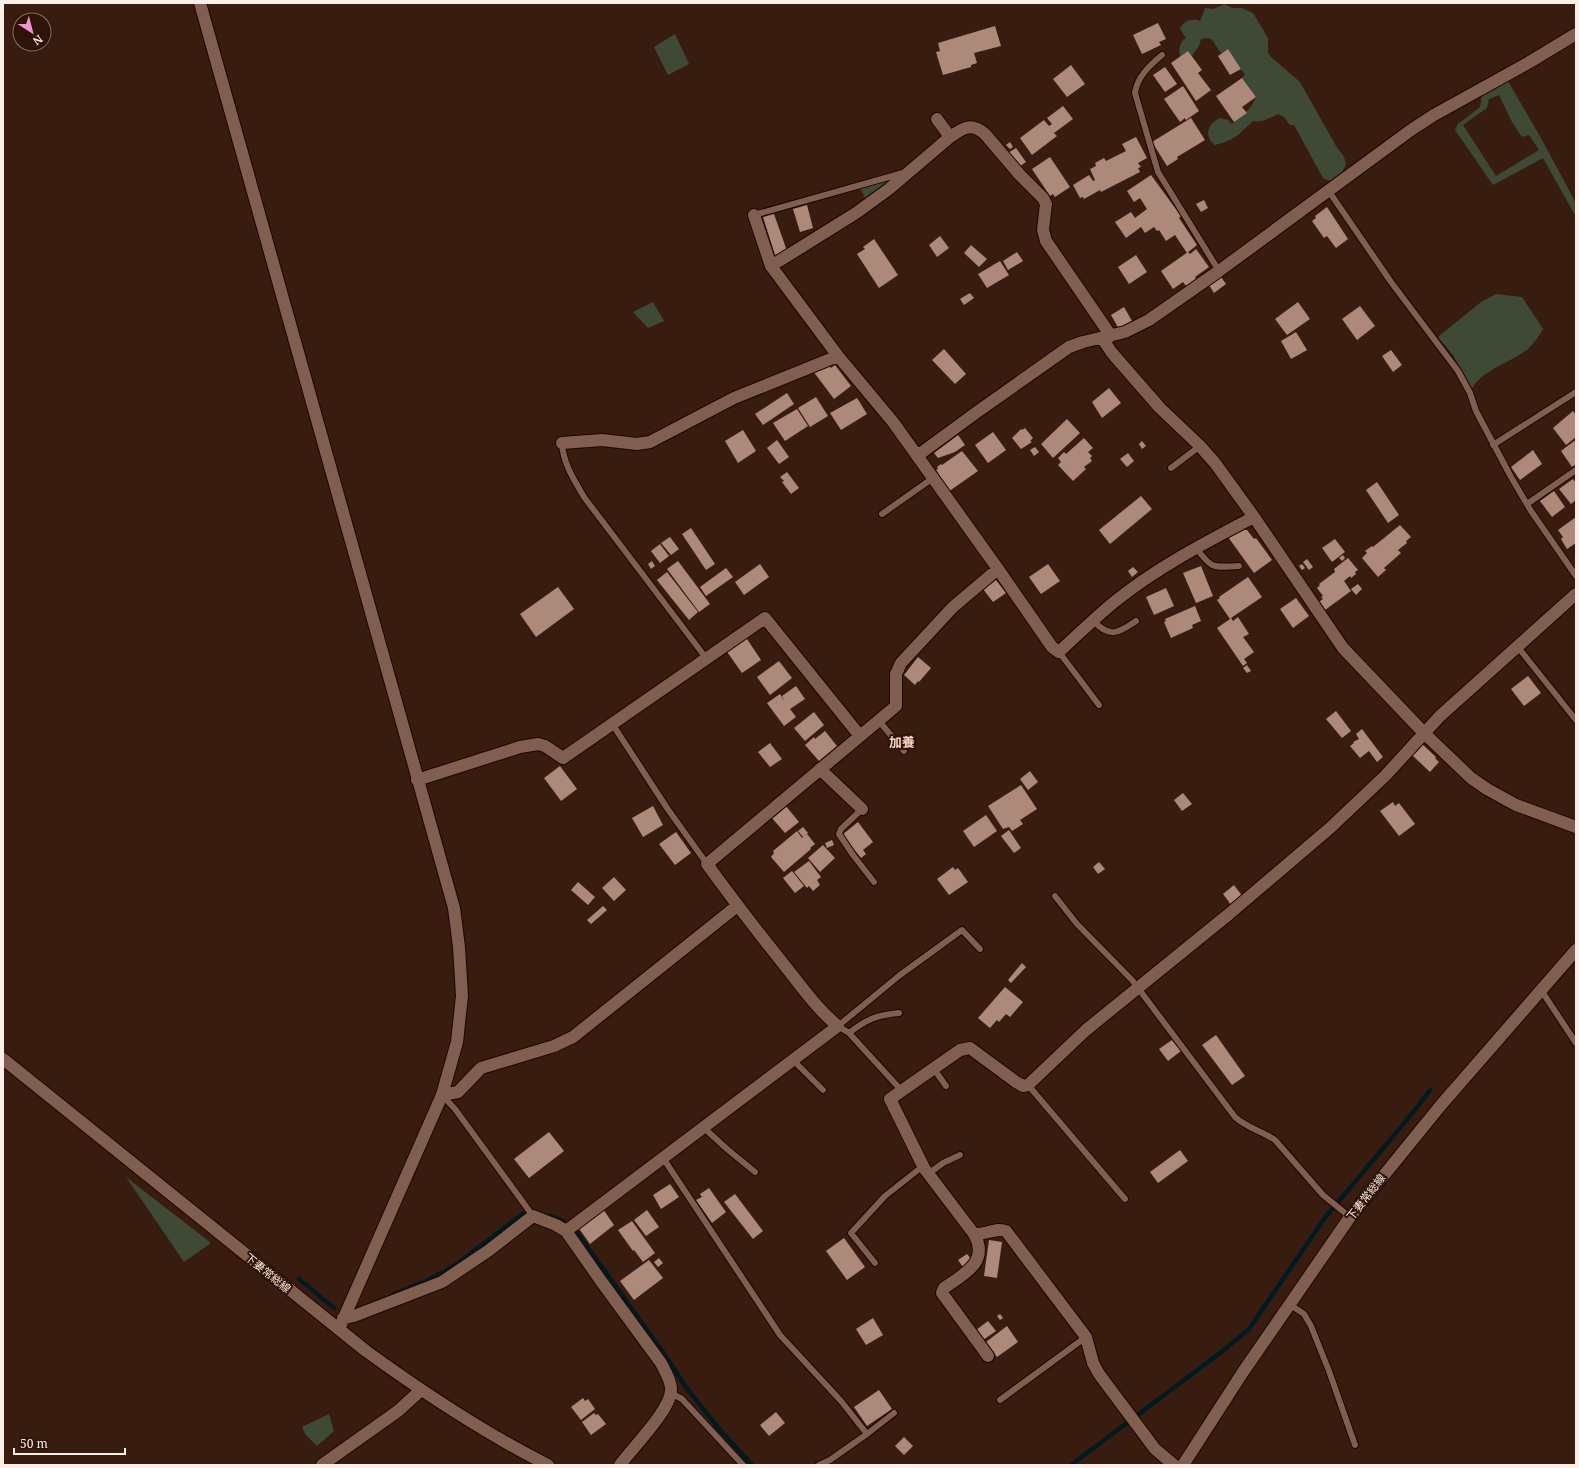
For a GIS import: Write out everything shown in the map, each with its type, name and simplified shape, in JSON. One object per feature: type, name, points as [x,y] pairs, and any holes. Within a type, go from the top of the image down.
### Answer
[{"type":"street","points":[[200,3],[290,318],[417,780],[454,908],[459,947],[462,996],[458,1036],[442,1095],[341,1324]]},
{"type":"street","points":[[917,456],[1069,348],[1083,342],[1125,332],[1149,320],[1219,271],[1382,150],[1434,115],[1528,63],[1576,34]]},
{"type":"street","points":[[938,119],[950,137]]},
{"type":"street","points":[[771,266],[856,213],[958,131],[972,127],[979,129],[991,140],[1043,198],[1046,204],[1043,230],[1046,241],[1106,337],[1112,353],[1160,408],[1200,446],[1215,463],[1254,517],[1343,648],[1424,733],[1466,773],[1487,789],[1516,805],[1576,826]]},
{"type":"street","points":[[754,215],[771,266],[838,356],[884,412],[917,456],[1052,647],[1059,652],[1093,620],[1136,586],[1196,548],[1254,517]]},
{"type":"street","points":[[562,443],[602,440],[637,444],[650,442],[734,398],[838,356]]},
{"type":"street","points":[[566,1231],[838,1026],[829,1019],[811,998],[737,906],[707,864],[896,706],[896,674],[901,663],[953,607],[998,569]]},
{"type":"street","points":[[988,1356],[942,1293],[944,1288],[971,1268],[976,1261],[979,1251],[979,1244],[974,1234],[925,1170],[890,1099],[960,1050],[970,1048],[1016,1082],[1023,1086],[1028,1085],[1086,1030],[1223,919],[1330,828],[1385,776],[1446,710],[1576,594]]},
{"type":"street","points":[[417,780],[520,747],[532,745],[545,746],[563,758],[765,618],[860,736]]},
{"type":"street","points":[[820,770],[862,810]]},
{"type":"street","points":[[442,1095],[458,1092],[481,1068],[554,1046],[574,1037],[737,906]]},
{"type":"street","name":"下妻常総線","points":[[1183,1465],[1289,1304],[1346,1214],[1576,950]]},
{"type":"street","name":"下妻常総線","points":[[3,1059],[341,1324],[421,1390],[501,1440],[548,1465]]},
{"type":"street","points":[[341,1324],[373,1309],[442,1282],[488,1252],[533,1216],[556,1225],[566,1231],[660,1363],[668,1378],[671,1388],[670,1398],[662,1412],[620,1465]]},
{"type":"street","points":[[974,1234],[983,1234],[1000,1229],[1006,1231],[1086,1337],[1093,1363],[1099,1374],[1155,1449],[1174,1465]]},
{"type":"street","points":[[322,1465],[398,1411],[421,1390]]},
{"type":"lane","points":[[1162,55],[1141,77],[1136,85],[1135,93],[1158,172],[1219,271]]},
{"type":"lane","points":[[754,215],[871,183],[912,169]]},
{"type":"lane","points":[[1328,190],[1391,282],[1458,370],[1493,445],[1527,504],[1576,576]]},
{"type":"lane","points":[[1493,445],[1576,392]]},
{"type":"lane","points":[[562,443],[565,460],[572,477],[584,497],[706,658]]},
{"type":"lane","points":[[1171,468],[1200,446]]},
{"type":"lane","points":[[1527,504],[1576,470]]},
{"type":"lane","points":[[882,514],[933,478]]},
{"type":"lane","points":[[1196,548],[1205,561],[1211,566],[1239,566]]},
{"type":"lane","points":[[1093,620],[1104,630],[1110,632],[1122,631],[1136,621]]},
{"type":"lane","points":[[1517,646],[1576,720]]},
{"type":"lane","points":[[1059,652],[1099,704]]},
{"type":"lane","points":[[879,721],[904,750]]},
{"type":"lane","points":[[612,725],[667,808],[707,864]]},
{"type":"lane","points":[[862,810],[841,829],[839,834],[874,882]]},
{"type":"lane","points":[[1054,896],[1076,924],[1138,988],[1235,1117],[1244,1125],[1275,1140],[1322,1195],[1346,1214]]},
{"type":"lane","points":[[902,1091],[849,1033],[838,1026],[900,975],[962,930],[980,949]]},
{"type":"lane","points":[[1541,990],[1576,1043]]},
{"type":"lane","points":[[849,1033],[870,1019],[881,1015],[899,1013]]},
{"type":"lane","points":[[793,1060],[823,1090]]},
{"type":"lane","points":[[934,1069],[946,1086]]},
{"type":"lane","points":[[1028,1085],[1124,1199]]},
{"type":"lane","points":[[442,1095],[455,1109],[533,1216]]},
{"type":"lane","points":[[704,1128],[726,1149],[755,1172]]},
{"type":"lane","points":[[875,1263],[851,1233],[886,1196],[925,1170],[960,1155]]},
{"type":"lane","points":[[663,1158],[780,1335],[841,1401],[866,1434]]},
{"type":"lane","points":[[1289,1304],[1304,1314],[1311,1326],[1329,1371],[1355,1445]]},
{"type":"lane","points":[[1000,1400],[1086,1337]]},
{"type":"lane","points":[[671,1393],[682,1399],[743,1465]]},
{"type":"lane","points":[[819,1465],[832,1463],[866,1434],[894,1413]]},
{"type":"green space","points":[[1225,4],[1232,8],[1242,8],[1253,13],[1268,38],[1268,53],[1300,82],[1336,146],[1344,157],[1346,164],[1338,177],[1331,180],[1323,178],[1294,125],[1290,125],[1284,117],[1278,114],[1263,121],[1253,121],[1240,133],[1227,141],[1215,145],[1209,138],[1208,130],[1212,123],[1220,118],[1228,120],[1232,124],[1248,109],[1256,97],[1242,78],[1245,75],[1228,49],[1221,53],[1212,39],[1201,39],[1199,46],[1192,56],[1188,51],[1180,57],[1180,46],[1186,38],[1180,29],[1181,26],[1188,21],[1200,21],[1205,8],[1213,9]]},
{"type":"green space","points":[[675,34],[689,64],[668,75],[654,47]]},
{"type":"green space","points":[[1508,81],[1576,203],[1576,217],[1543,158],[1493,185],[1455,130],[1458,124],[1480,107],[1482,95]],"holes":[[[1499,95],[1512,122],[1522,137],[1529,135],[1539,150],[1496,176],[1463,125],[1487,108],[1489,99]]]},
{"type":"green space","points":[[893,178],[866,200],[860,188]]},
{"type":"green space","points":[[1496,294],[1522,297],[1543,329],[1528,349],[1482,377],[1472,389],[1453,355],[1438,337],[1481,302]]},
{"type":"green space","points":[[653,302],[664,321],[648,328],[633,312]]},
{"type":"green space","points":[[126,1177],[211,1243],[184,1262]]},
{"type":"green space","points":[[329,1414],[334,1431],[317,1446],[305,1434],[302,1427]]},
{"type":"building","points":[[1158,23],[1166,39],[1159,42],[1161,45],[1142,54],[1133,35]]},
{"type":"building","points":[[995,26],[1001,46],[974,53],[977,63],[971,65],[971,67],[943,75],[936,52],[940,51],[938,43]]},
{"type":"building","points":[[1228,49],[1241,69],[1230,75],[1218,56]]},
{"type":"building","points":[[1188,51],[1202,70],[1198,73],[1211,90],[1196,101],[1171,63]]},
{"type":"building","points":[[1071,65],[1085,84],[1067,97],[1053,79]]},
{"type":"building","points":[[1165,67],[1177,84],[1165,92],[1153,75]]},
{"type":"building","points":[[1242,78],[1256,97],[1242,107],[1247,113],[1234,122],[1216,96]]},
{"type":"building","points":[[1183,86],[1199,111],[1186,120],[1185,118],[1180,122],[1164,99]]},
{"type":"building","points":[[1063,106],[1073,119],[1054,133],[1057,136],[1032,155],[1020,138],[1044,120],[1049,126],[1052,124],[1047,118]]},
{"type":"building","points":[[1191,118],[1205,140],[1177,157],[1178,159],[1167,166],[1152,142]]},
{"type":"building","points":[[1136,137],[1147,158],[1138,163],[1141,167],[1138,168],[1140,172],[1101,192],[1100,190],[1084,199],[1083,197],[1080,198],[1073,185],[1089,175],[1093,181],[1095,180],[1090,169],[1096,166],[1095,163],[1104,158],[1106,161],[1126,151],[1122,144]]},
{"type":"building","points":[[1010,142],[1013,147],[1010,149],[1006,145]]},
{"type":"building","points":[[1016,148],[1026,162],[1019,167],[1008,153]]},
{"type":"building","points":[[1050,157],[1070,187],[1055,197],[1053,194],[1050,196],[1032,169]]},
{"type":"building","points":[[1151,175],[1181,216],[1179,218],[1197,245],[1187,253],[1175,235],[1166,241],[1159,230],[1157,231],[1154,227],[1145,233],[1141,227],[1126,238],[1115,222],[1131,212],[1135,218],[1147,209],[1140,198],[1134,202],[1127,191]]},
{"type":"building","points":[[1204,200],[1208,208],[1201,212],[1196,204]]},
{"type":"building","points":[[807,205],[813,228],[800,232],[793,209]]},
{"type":"building","points":[[1327,207],[1348,239],[1336,248],[1327,236],[1324,238],[1312,221],[1316,218],[1315,216]]},
{"type":"building","points":[[774,214],[787,251],[775,255],[763,217]]},
{"type":"building","points":[[940,236],[949,248],[937,257],[929,245]]},
{"type":"building","points":[[874,239],[898,275],[879,288],[857,254],[865,249],[863,247]]},
{"type":"building","points":[[971,245],[987,259],[979,267],[964,253]]},
{"type":"building","points":[[1196,249],[1209,267],[1195,277],[1196,279],[1186,286],[1183,282],[1173,289],[1161,271],[1188,252],[1190,254]]},
{"type":"building","points":[[1017,252],[1023,261],[1008,270],[1003,261]]},
{"type":"building","points":[[1136,255],[1147,272],[1129,284],[1118,267]]},
{"type":"building","points":[[1000,261],[1009,275],[987,288],[978,274]]},
{"type":"building","points":[[1221,277],[1226,284],[1214,293],[1209,285]]},
{"type":"building","points":[[970,293],[974,298],[964,305],[960,299]]},
{"type":"building","points":[[1298,302],[1310,319],[1287,335],[1275,319]]},
{"type":"building","points":[[1360,306],[1375,326],[1357,340],[1342,319]]},
{"type":"building","points":[[1124,307],[1132,321],[1119,329],[1111,315]]},
{"type":"building","points":[[1296,332],[1307,350],[1291,359],[1281,341]]},
{"type":"building","points":[[944,349],[966,374],[955,384],[932,360]]},
{"type":"building","points":[[1391,350],[1402,365],[1393,372],[1382,356]]},
{"type":"building","points":[[829,364],[831,368],[835,365],[851,386],[834,399],[813,371]]},
{"type":"building","points":[[1109,388],[1121,403],[1102,418],[1092,402]]},
{"type":"building","points":[[787,393],[794,404],[763,425],[755,414]]},
{"type":"building","points":[[816,397],[828,416],[810,427],[798,408]]},
{"type":"building","points":[[857,398],[867,414],[841,430],[830,413]]},
{"type":"building","points":[[797,409],[808,426],[785,441],[773,423]]},
{"type":"building","points":[[1573,411],[1576,415],[1576,437],[1566,445],[1553,428]]},
{"type":"building","points":[[1067,419],[1080,433],[1053,458],[1041,444]]},
{"type":"building","points":[[1025,428],[1033,438],[1030,441],[1032,442],[1021,449],[1012,438],[1021,429],[1022,430]]},
{"type":"building","points":[[743,430],[756,451],[738,463],[725,441]]},
{"type":"building","points":[[993,432],[1006,450],[988,463],[975,445]]},
{"type":"building","points":[[958,435],[965,445],[955,452],[938,458],[934,453]]},
{"type":"building","points":[[1084,438],[1093,448],[1088,452],[1092,456],[1090,458],[1092,461],[1084,467],[1086,469],[1073,481],[1058,465],[1061,462],[1058,458],[1064,452],[1066,454]]},
{"type":"building","points":[[777,440],[789,457],[779,464],[767,448]]},
{"type":"building","points":[[1142,441],[1146,446],[1142,449],[1139,444]]},
{"type":"building","points":[[1574,441],[1576,443],[1576,464],[1572,467],[1561,451]]},
{"type":"building","points":[[1035,447],[1039,452],[1034,456],[1030,450]]},
{"type":"building","points":[[1533,450],[1542,464],[1520,480],[1511,467]]},
{"type":"building","points":[[962,451],[978,471],[948,492],[936,474],[938,473],[936,470],[938,469],[937,467]]},
{"type":"building","points":[[1128,453],[1134,461],[1127,467],[1120,459]]},
{"type":"building","points":[[787,472],[799,488],[791,494],[780,477]]},
{"type":"building","points":[[1573,479],[1576,483],[1576,500],[1571,504],[1559,489]]},
{"type":"building","points":[[1377,482],[1399,515],[1388,523],[1366,490]]},
{"type":"building","points":[[1554,491],[1565,507],[1552,517],[1540,501]]},
{"type":"building","points":[[1141,496],[1152,509],[1110,544],[1099,530]]},
{"type":"building","points":[[1576,517],[1576,543],[1567,549],[1561,539],[1563,537],[1558,530]]},
{"type":"building","points":[[1400,525],[1411,537],[1406,541],[1407,543],[1398,550],[1401,553],[1384,568],[1386,570],[1378,577],[1362,558],[1367,553],[1365,551],[1372,546],[1373,547]]},
{"type":"building","points":[[691,528],[715,564],[706,570],[682,534]]},
{"type":"building","points":[[1239,529],[1247,530],[1254,539],[1256,538],[1272,560],[1254,573],[1228,537]]},
{"type":"building","points":[[670,537],[679,549],[671,555],[661,543]]},
{"type":"building","points":[[1335,539],[1345,552],[1332,562],[1322,548]]},
{"type":"building","points":[[660,544],[669,556],[660,563],[651,551]]},
{"type":"building","points":[[1343,555],[1345,558],[1342,561],[1339,558]]},
{"type":"building","points":[[1348,558],[1358,570],[1351,578],[1350,576],[1344,581],[1351,591],[1325,610],[1319,602],[1323,599],[1321,597],[1323,596],[1317,588],[1320,585],[1319,584],[1335,572],[1334,569]]},
{"type":"building","points":[[1307,559],[1313,567],[1309,570],[1303,562]]},
{"type":"building","points":[[652,561],[655,566],[651,569],[648,564]]},
{"type":"building","points":[[678,561],[710,604],[699,612],[667,569]]},
{"type":"building","points":[[760,564],[769,577],[744,595],[735,582]]},
{"type":"building","points":[[1048,564],[1060,581],[1041,594],[1029,577]]},
{"type":"building","points":[[1302,564],[1305,568],[1302,570],[1299,566]]},
{"type":"building","points":[[1201,566],[1213,596],[1196,603],[1183,573]]},
{"type":"building","points":[[1133,567],[1138,572],[1132,577],[1128,571]]},
{"type":"building","points":[[726,568],[733,577],[706,596],[700,587]]},
{"type":"building","points":[[667,572],[698,612],[689,620],[657,580]]},
{"type":"building","points":[[1248,577],[1262,597],[1231,618],[1233,621],[1238,617],[1249,634],[1243,637],[1254,652],[1244,659],[1247,663],[1243,666],[1217,628],[1230,619],[1217,600],[1220,598],[1219,597]]},
{"type":"building","points":[[996,580],[1006,593],[993,602],[983,589]]},
{"type":"building","points":[[1358,584],[1362,589],[1356,595],[1351,589]]},
{"type":"building","points":[[558,587],[574,609],[536,637],[520,614]]},
{"type":"building","points":[[1166,588],[1174,606],[1154,615],[1146,597]]},
{"type":"building","points":[[1296,598],[1309,616],[1293,628],[1280,609]]},
{"type":"building","points":[[1195,606],[1201,621],[1192,625],[1193,628],[1171,638],[1164,622],[1166,621],[1165,619]]},
{"type":"building","points":[[745,636],[761,660],[742,673],[725,649]]},
{"type":"building","points":[[918,657],[931,668],[915,685],[904,675]]},
{"type":"building","points":[[779,661],[792,678],[770,695],[757,677]]},
{"type":"building","points":[[1247,665],[1251,671],[1247,673],[1243,668]]},
{"type":"building","points":[[1528,676],[1541,693],[1524,706],[1511,689]]},
{"type":"building","points":[[796,686],[805,699],[790,709],[796,717],[784,726],[767,703],[780,694],[785,702],[782,696]]},
{"type":"building","points":[[1336,711],[1351,731],[1342,738],[1326,719]]},
{"type":"building","points":[[814,712],[824,725],[805,741],[794,728]]},
{"type":"building","points":[[1362,729],[1383,757],[1377,762],[1369,751],[1360,758],[1350,746],[1354,743],[1353,742],[1359,739],[1356,734]]},
{"type":"building","points":[[825,731],[837,746],[819,761],[805,745],[814,737],[815,739]]},
{"type":"building","points":[[770,743],[782,759],[770,767],[758,752]]},
{"type":"building","points":[[1422,744],[1436,757],[1435,758],[1439,762],[1430,772],[1412,755]]},
{"type":"building","points":[[560,766],[577,789],[561,801],[544,778]]},
{"type":"building","points":[[1030,771],[1038,782],[1028,790],[1020,779]]},
{"type":"building","points":[[1021,785],[1037,809],[1020,820],[1023,824],[1012,831],[1009,827],[1003,829],[988,806]]},
{"type":"building","points":[[1183,793],[1192,804],[1182,811],[1174,800]]},
{"type":"building","points":[[1393,802],[1395,806],[1399,803],[1415,824],[1399,836],[1380,811]]},
{"type":"building","points":[[785,805],[799,822],[785,833],[771,817]]},
{"type":"building","points":[[653,806],[663,825],[643,837],[632,818]]},
{"type":"building","points":[[986,815],[997,831],[974,847],[963,831]]},
{"type":"building","points":[[858,822],[873,842],[863,850],[866,854],[861,858],[842,835]]},
{"type":"building","points":[[803,827],[808,833],[803,837],[798,831]]},
{"type":"building","points":[[1009,830],[1021,848],[1014,853],[1001,836]]},
{"type":"building","points":[[797,831],[802,838],[807,834],[815,844],[784,872],[771,857],[774,853],[773,851]]},
{"type":"building","points":[[676,832],[691,853],[675,865],[659,844]]},
{"type":"building","points":[[832,840],[834,845],[827,848],[825,843]]},
{"type":"building","points":[[823,845],[835,858],[820,872],[808,858]]},
{"type":"building","points":[[809,861],[821,877],[817,880],[820,885],[813,891],[809,886],[807,888],[794,872]]},
{"type":"building","points":[[1099,862],[1105,869],[1098,874],[1093,867]]},
{"type":"building","points":[[953,867],[955,870],[958,868],[968,882],[949,895],[937,879]]},
{"type":"building","points":[[792,871],[804,886],[795,893],[783,878]]},
{"type":"building","points":[[614,877],[626,890],[614,901],[602,888]]},
{"type":"building","points":[[578,882],[595,897],[588,905],[571,890]]},
{"type":"building","points":[[1234,885],[1243,897],[1232,906],[1223,894]]},
{"type":"building","points":[[603,906],[607,910],[591,924],[587,920]]},
{"type":"building","points":[[1022,963],[1026,967],[1011,983],[1008,980]]},
{"type":"building","points":[[1005,987],[1023,1002],[1010,1017],[1006,1014],[999,1022],[997,1020],[990,1028],[978,1018]]},
{"type":"building","points":[[1216,1035],[1245,1076],[1232,1085],[1202,1045]]},
{"type":"building","points":[[1172,1040],[1181,1051],[1168,1061],[1159,1049]]},
{"type":"building","points":[[549,1132],[564,1151],[529,1178],[514,1159]]},
{"type":"building","points":[[1180,1150],[1188,1161],[1158,1183],[1150,1172]]},
{"type":"building","points":[[670,1184],[679,1197],[661,1209],[653,1195]]},
{"type":"building","points":[[709,1188],[726,1212],[712,1223],[696,1200],[702,1197],[700,1194]]},
{"type":"building","points":[[735,1194],[763,1231],[753,1239],[724,1202]]},
{"type":"building","points":[[603,1209],[614,1225],[590,1244],[578,1227]]},
{"type":"building","points":[[647,1210],[659,1227],[646,1236],[634,1220]]},
{"type":"building","points":[[632,1221],[655,1253],[643,1262],[618,1230]]},
{"type":"building","points":[[844,1238],[865,1267],[847,1280],[826,1251]]},
{"type":"building","points":[[989,1240],[1002,1242],[997,1278],[984,1276]]},
{"type":"building","points":[[967,1254],[972,1260],[963,1267],[958,1260]]},
{"type":"building","points":[[659,1258],[663,1263],[658,1267],[654,1262]]},
{"type":"building","points":[[649,1260],[663,1278],[634,1300],[620,1281]]},
{"type":"building","points":[[1000,1314],[1003,1318],[1000,1320],[997,1316]]},
{"type":"building","points":[[873,1318],[883,1335],[866,1345],[856,1329]]},
{"type":"building","points":[[988,1321],[996,1331],[983,1340],[976,1330]]},
{"type":"building","points":[[1007,1326],[1018,1342],[997,1357],[986,1342]]},
{"type":"building","points":[[879,1390],[892,1409],[867,1426],[854,1407]]},
{"type":"building","points":[[583,1398],[585,1401],[588,1399],[595,1409],[581,1420],[571,1407]]},
{"type":"building","points":[[776,1412],[785,1423],[769,1436],[760,1425]]},
{"type":"building","points":[[594,1413],[596,1415],[598,1414],[606,1424],[591,1435],[582,1422]]},
{"type":"building","points":[[904,1437],[913,1446],[904,1455],[895,1446]]},
{"type":"waterway","points":[[1071,1465],[1220,1353],[1249,1329],[1324,1219],[1430,1090]]},
{"type":"waterway","points":[[394,1294],[430,1279],[454,1266],[524,1213]]},
{"type":"waterway","points":[[550,1216],[563,1221]]},
{"type":"waterway","points":[[576,1231],[665,1355],[685,1386],[720,1430],[752,1465]]},
{"type":"waterway","points":[[299,1279],[334,1308]]},
{"type":"district","name":"加養","points":[[902,742]]}]
